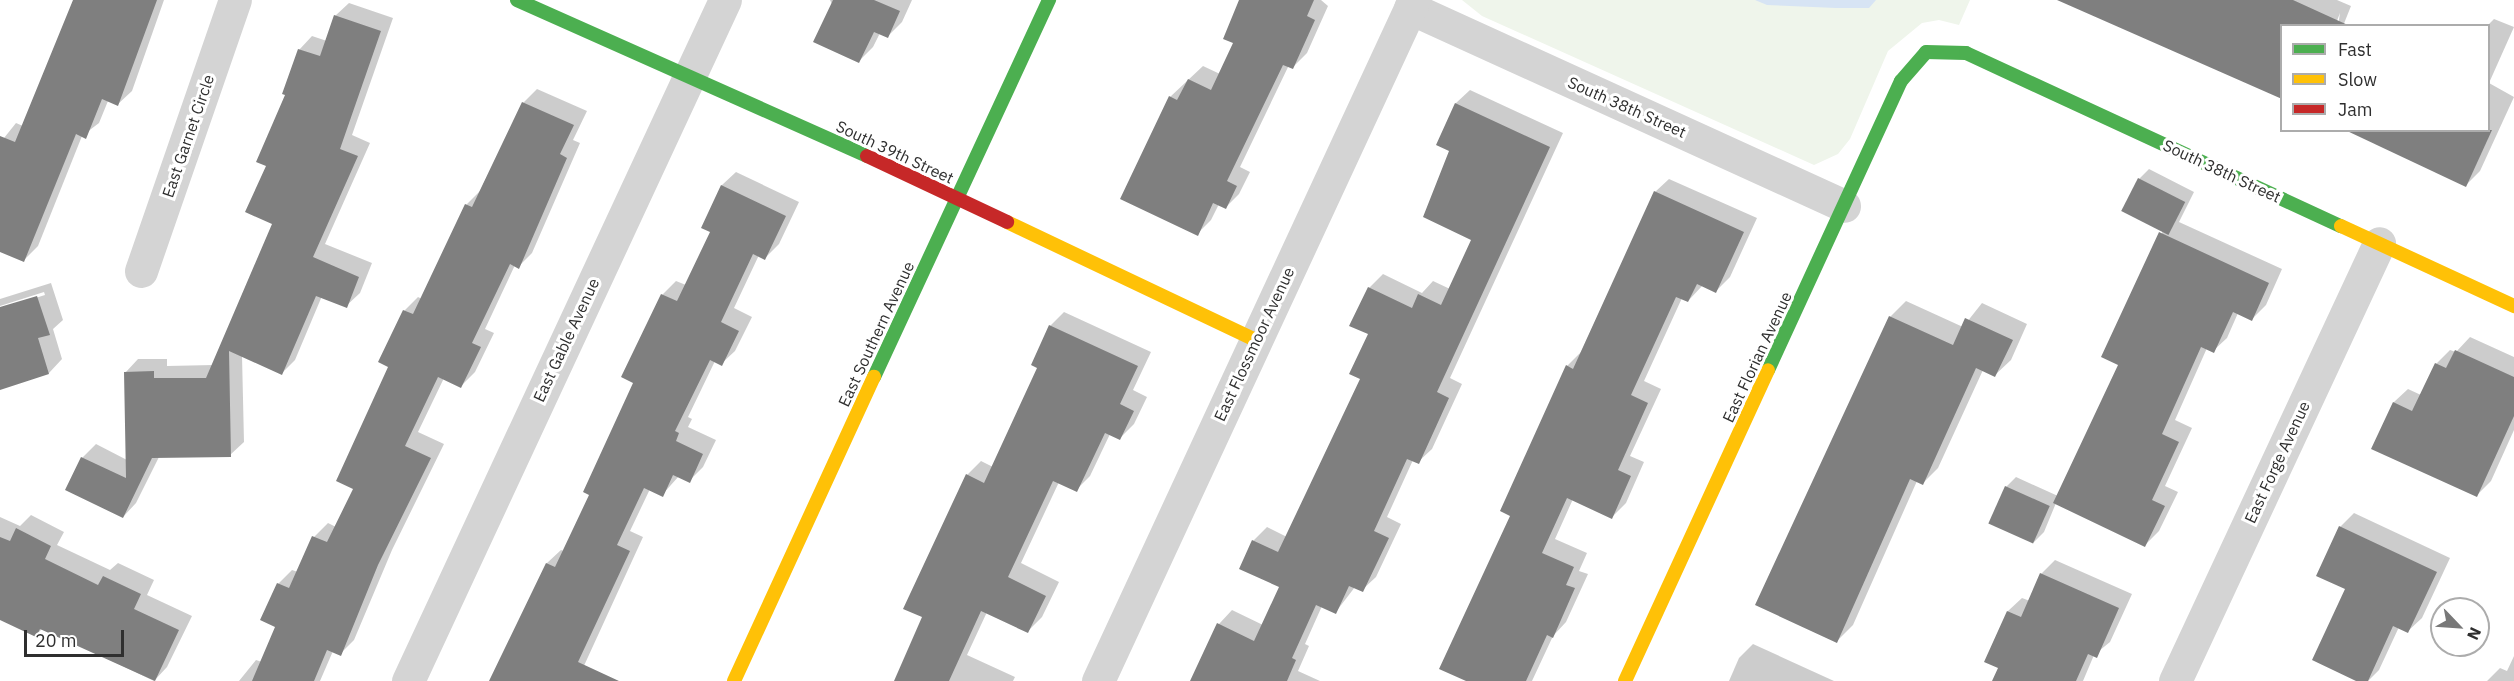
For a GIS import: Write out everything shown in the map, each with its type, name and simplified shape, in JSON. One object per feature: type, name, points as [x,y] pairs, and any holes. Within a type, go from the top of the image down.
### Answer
[{"type":"street","name":"East Garnet Circle","points":[[141,271],[235,0]]},
{"type":"street","name":"South 39th Street","points":[[517,0],[957,198],[1256,340]]},
{"type":"street","name":"East Gable Avenue","points":[[408,681],[725,0]]},
{"type":"street","name":"East Southern Avenue","points":[[734,681],[1048,0]]},
{"type":"street","name":"South 38th Street","points":[[1412,4],[1844,206]]},
{"type":"street","name":"East Flossmoor Avenue","points":[[1098,681],[1412,4]]},
{"type":"street","name":"South 38th Street","points":[[1926,52],[1966,53],[2514,306]]},
{"type":"street","name":"East Florian Avenue","points":[[1625,681],[1901,81],[1926,52]]},
{"type":"street","name":"East Forge Avenue","points":[[2175,681],[2379,243]]},
{"type":"shaded area","points":[[1462,0],[1970,0],[1959,25],[1939,20],[1922,23],[1888,51],[1850,139],[1838,154],[1814,165],[1482,16]]},
{"type":"water","points":[[1755,0],[1876,0],[1869,8],[1836,8],[1767,5]]},
{"type":"building","points":[[73,0],[157,0],[118,106],[102,99],[86,139],[76,134],[24,262],[0,252],[0,136],[15,142]]},
{"type":"building","points":[[833,0],[874,0],[900,11],[888,38],[874,32],[859,63],[813,42]]},
{"type":"building","points":[[1239,0],[1314,0],[1307,16],[1315,20],[1293,69],[1283,65],[1227,181],[1237,186],[1226,209],[1213,203],[1198,236],[1120,199],[1169,96],[1177,100],[1188,79],[1211,90],[1233,43],[1223,39]]},
{"type":"building","points":[[2057,0],[2293,0],[2346,24],[2280,24],[2280,98]]},
{"type":"building","points":[[334,15],[381,31],[340,149],[358,156],[313,257],[359,277],[347,308],[316,296],[282,375],[229,351],[231,457],[152,458],[123,518],[65,490],[81,457],[126,478],[124,372],[154,371],[154,378],[206,378],[272,224],[245,212],[266,166],[256,162],[285,95],[282,94],[298,49],[320,56]]},
{"type":"building","points":[[522,102],[574,125],[560,154],[567,158],[519,269],[510,264],[472,343],[481,347],[461,388],[438,377],[405,446],[431,458],[378,565],[341,656],[327,650],[314,681],[252,681],[275,627],[260,620],[277,583],[289,588],[312,536],[327,542],[353,489],[336,481],[388,367],[378,362],[403,310],[413,314],[465,204],[472,207]]},
{"type":"building","points":[[1455,103],[1550,147],[1437,392],[1449,398],[1419,464],[1407,459],[1374,531],[1389,538],[1363,592],[1349,586],[1336,614],[1316,605],[1292,658],[1296,660],[1287,681],[1190,681],[1217,623],[1254,641],[1279,587],[1239,569],[1252,540],[1278,552],[1360,379],[1349,374],[1368,334],[1349,326],[1368,287],[1412,308],[1418,294],[1441,305],[1471,240],[1423,217],[1449,151],[1436,145]]},
{"type":"building","points":[[2492,130],[2466,187],[2349,132],[2490,132]]},
{"type":"building","points":[[2138,178],[2185,202],[2168,235],[2121,211]]},
{"type":"building","points":[[721,185],[786,216],[765,260],[753,254],[721,322],[739,331],[722,366],[710,360],[675,431],[679,433],[676,441],[703,454],[690,483],[673,475],[663,497],[644,488],[617,545],[630,551],[578,662],[619,681],[489,681],[546,563],[555,567],[589,495],[583,492],[633,383],[621,377],[661,294],[677,301],[710,232],[701,228]]},
{"type":"building","points":[[1654,191],[1744,232],[1716,293],[1697,284],[1688,302],[1676,297],[1631,395],[1648,403],[1618,470],[1631,476],[1612,519],[1567,498],[1542,553],[1574,567],[1566,585],[1575,588],[1553,638],[1547,635],[1526,681],[1466,681],[1439,669],[1510,516],[1500,511],[1566,365],[1573,369]]},
{"type":"building","points":[[2159,232],[2269,283],[2252,321],[2233,312],[2214,353],[2201,347],[2162,434],[2179,442],[2152,500],[2165,506],[2145,547],[2053,503],[2118,365],[2101,357]]},
{"type":"building","points":[[37,296],[50,335],[38,338],[49,374],[0,390],[0,307]]},
{"type":"building","points":[[1889,316],[1953,345],[1965,318],[2013,340],[1995,377],[1976,368],[1923,485],[1910,479],[1837,643],[1755,605]]},
{"type":"building","points":[[1049,325],[1138,366],[1120,404],[1134,411],[1120,440],[1105,433],[1077,492],[1053,481],[1008,577],[1046,596],[1028,633],[981,611],[949,681],[894,681],[922,617],[903,609],[966,474],[984,483],[1037,368],[1031,365]]},
{"type":"building","points":[[2455,350],[2514,377],[2514,416],[2477,497],[2371,449],[2393,402],[2412,411],[2435,363],[2446,368]]},
{"type":"building","points":[[2005,486],[2050,506],[2033,543],[1988,523]]},
{"type":"building","points":[[2339,526],[2437,572],[2408,633],[2393,626],[2368,681],[2356,681],[2312,660],[2345,589],[2316,576]]},
{"type":"building","points":[[16,528],[51,546],[45,559],[98,585],[103,576],[141,594],[134,609],[179,630],[155,681],[40,629],[36,637],[0,620],[0,537],[10,541]]},
{"type":"building","points":[[2040,573],[2119,608],[2097,658],[2088,654],[2076,681],[1992,681],[1998,668],[1984,662],[2007,611],[2021,617]]},
{"type":"traffic: fast","points":[[517,0],[867,156]]},
{"type":"traffic: fast","points":[[874,377],[1049,0]]},
{"type":"traffic: fast","points":[[1768,370],[1901,81],[1926,52],[1966,53],[2341,226]]},
{"type":"traffic: slow","points":[[1007,222],[1256,340]]},
{"type":"traffic: slow","points":[[2341,226],[2514,306]]},
{"type":"traffic: slow","points":[[1625,681],[1768,370]]},
{"type":"traffic: slow","points":[[734,681],[874,377]]},
{"type":"traffic: jam","points":[[867,156],[1007,222]]}]
